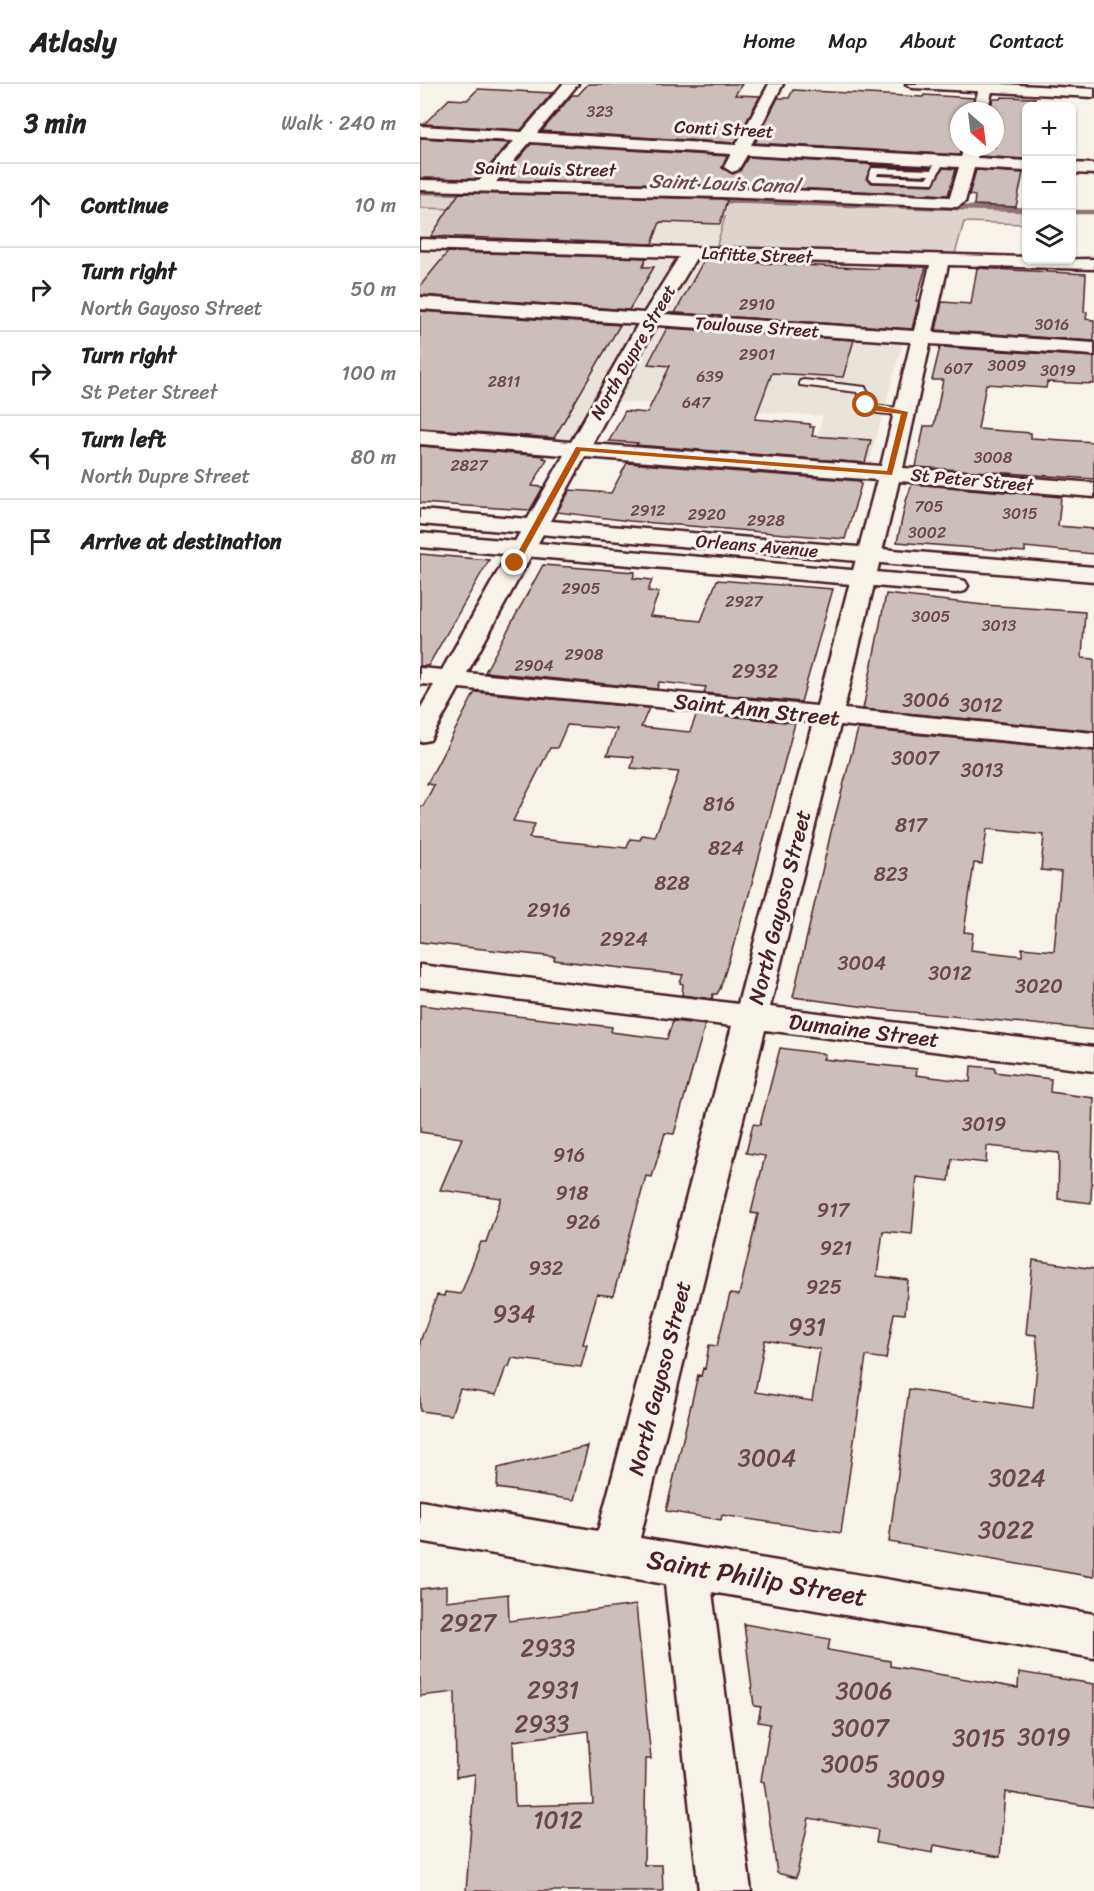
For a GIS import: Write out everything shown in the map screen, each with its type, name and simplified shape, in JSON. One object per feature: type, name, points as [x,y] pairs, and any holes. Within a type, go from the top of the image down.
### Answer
[{"type":"street","points":[[483,187],[571,84]]},
{"type":"street","points":[[721,192],[740,150],[776,84]]},
{"type":"street","points":[[913,84],[1094,91]]},
{"type":"street","points":[[1009,84],[1094,91]]},
{"type":"street","points":[[982,102],[986,86]]},
{"type":"street","name":"Conti Street","points":[[420,131],[740,150],[937,168],[969,164],[1022,166]]},
{"type":"street","points":[[969,164],[970,156]]},
{"type":"street","name":"Saint Louis Street","points":[[420,185],[721,192],[957,202],[969,164]]},
{"type":"street","points":[[1076,168],[1094,169]]},
{"type":"street","name":"Lafitte Street","points":[[423,246],[1094,264]]},
{"type":"street","name":"North Dupre Street","points":[[420,734],[650,320],[690,253]]},
{"type":"street","name":"North Gayoso Street","points":[[614,1554],[890,474],[940,260]]},
{"type":"street","name":"Toulouse Street","points":[[420,303],[1094,350]]},
{"type":"street","name":"St Peter Street","points":[[420,437],[1094,490]]},
{"type":"street","name":"Orleans Avenue","points":[[420,517],[535,527],[866,567],[979,588]]},
{"type":"street","name":"Orleans Avenue","points":[[420,540],[523,549],[866,567],[1094,574]]},
{"type":"street","name":"Saint Ann Street","points":[[420,676],[1094,741]]},
{"type":"street","name":"Dumaine Street","points":[[420,976],[1094,1059]]},
{"type":"street","name":"Saint Philip Street","points":[[420,1521],[1094,1636]]},
{"type":"street","points":[[686,1566],[725,1891]]},
{"type":"lane","points":[[937,168],[930,181],[872,178],[875,170],[937,168]]},
{"type":"lane","points":[[804,383],[861,389],[866,398],[866,405],[871,408],[904,412]]},
{"type":"shaded area","points":[[420,189],[1022,208],[1022,224],[964,222],[955,254],[716,248],[725,217],[420,208]]},
{"type":"shaded area","points":[[420,208],[726,217],[716,248],[928,253],[869,463],[810,459],[823,416],[595,400],[571,444],[420,432]]},
{"type":"building","points":[[588,84],[742,84],[735,95],[760,96],[735,143],[542,131],[572,95],[578,95]]},
{"type":"building","points":[[478,89],[552,93],[521,130],[424,124],[449,99],[467,100]]},
{"type":"building","points":[[793,90],[974,98],[973,102],[950,102],[950,154],[755,143],[778,98],[789,98]]},
{"type":"building","points":[[1002,97],[1035,98],[1034,102],[1022,102],[1022,159],[980,156],[1004,156],[1004,102],[992,102],[993,99]]},
{"type":"building","points":[[420,138],[509,143],[478,179],[420,178]]},
{"type":"building","points":[[531,144],[727,156],[722,168],[733,174],[740,171],[748,157],[930,168],[872,166],[866,179],[872,183],[933,185],[943,168],[956,169],[948,195],[721,185],[501,180]]},
{"type":"building","points":[[976,170],[1022,173],[1016,207],[974,205],[975,196],[969,195]]},
{"type":"building","points":[[459,193],[727,200],[720,224],[660,222],[652,244],[431,236]]},
{"type":"building","points":[[448,252],[646,258],[643,267],[654,267],[629,310],[420,295],[420,286]]},
{"type":"building","points":[[704,260],[878,269],[879,266],[926,267],[916,301],[919,301],[912,329],[675,313]]},
{"type":"building","points":[[977,268],[1086,274],[1084,312],[1087,312],[1086,319],[1094,320],[1094,341],[936,330],[942,302],[971,304]]},
{"type":"building","points":[[420,311],[620,325],[554,438],[420,428]]},
{"type":"building","points":[[667,328],[854,340],[843,377],[772,373],[755,419],[810,424],[810,427],[814,427],[812,436],[871,440],[865,463],[609,441],[625,411],[647,413],[670,366],[648,364]]},
{"type":"building","points":[[940,347],[1094,357],[1094,384],[1047,382],[1046,388],[986,384],[978,429],[1031,433],[1031,438],[1094,442],[1094,479],[916,467],[924,426],[934,426],[943,380],[932,380]]},
{"type":"building","points":[[420,446],[544,456],[543,458],[547,459],[532,486],[543,487],[530,510],[420,503]]},
{"type":"building","points":[[627,463],[860,481],[861,485],[845,539],[630,521],[557,512],[570,490],[611,493]]},
{"type":"building","points":[[912,484],[1061,497],[1058,526],[1094,529],[1094,554],[1025,547],[1025,552],[897,542]]},
{"type":"building","points":[[420,554],[489,560],[428,666],[420,666]]},
{"type":"building","points":[[543,565],[635,572],[633,578],[652,580],[648,591],[659,592],[650,616],[701,621],[717,580],[833,589],[801,702],[704,693],[706,687],[659,682],[657,689],[485,672]]},
{"type":"building","points":[[886,594],[984,605],[1085,612],[1082,658],[1094,659],[1094,731],[863,709]]},
{"type":"building","points":[[475,692],[649,708],[641,727],[690,732],[697,713],[795,723],[748,898],[720,989],[717,994],[713,994],[712,999],[682,995],[683,984],[680,983],[683,975],[554,960],[555,957],[420,942],[420,806],[423,806],[434,785],[427,784]],"holes":[[[567,725],[617,729],[607,755],[634,757],[631,768],[679,772],[655,837],[642,835],[640,840],[630,839],[627,848],[529,838],[535,824],[513,821],[550,748],[557,748]]]},
{"type":"building","points":[[858,729],[1094,751],[1094,1030],[881,1009],[793,997],[831,832]],"holes":[[[987,829],[1044,835],[1041,870],[1061,872],[1054,951],[1022,948],[1022,956],[971,950],[973,933],[964,932],[974,863],[982,864]]]},
{"type":"building","points":[[420,1005],[612,1027],[611,1032],[667,1039],[673,1021],[705,1025],[674,1134],[665,1133],[652,1177],[646,1176],[613,1296],[597,1294],[583,1344],[587,1345],[581,1367],[512,1358],[509,1367],[506,1367],[496,1395],[460,1389],[451,1415],[420,1411],[420,1342],[437,1295],[444,1296],[445,1292],[461,1294],[481,1242],[486,1242],[501,1198],[440,1190],[462,1138],[420,1132]]},
{"type":"building","points":[[780,1048],[825,1054],[823,1059],[917,1069],[916,1075],[970,1082],[971,1066],[995,1068],[995,1072],[1051,1079],[1050,1092],[1094,1098],[1091,1203],[1058,1199],[1059,1153],[987,1146],[986,1163],[952,1159],[949,1181],[917,1177],[912,1234],[883,1231],[877,1276],[908,1280],[905,1314],[894,1313],[886,1359],[866,1356],[841,1533],[722,1515],[721,1520],[666,1511],[698,1375],[701,1376],[703,1368],[705,1369],[709,1345],[717,1346],[730,1294],[739,1295],[758,1214],[751,1213],[765,1156],[746,1153],[753,1124],[760,1125]],"holes":[[[765,1340],[820,1349],[812,1401],[755,1392]]]},
{"type":"building","points":[[1033,1260],[1094,1269],[1094,1577],[889,1542],[909,1389],[1033,1408],[1038,1356],[1036,1335],[1026,1334]]},
{"type":"building","points":[[588,1446],[574,1500],[497,1488],[498,1468]]},
{"type":"building","points":[[446,1586],[446,1601],[508,1594],[509,1621],[636,1605],[651,1759],[646,1759],[644,1865],[662,1865],[663,1891],[466,1891],[475,1774],[456,1777],[455,1692],[420,1696],[420,1589]],"holes":[[[588,1731],[593,1804],[515,1806],[513,1741]]]},
{"type":"building","points":[[744,1624],[830,1639],[828,1650],[890,1661],[890,1666],[1018,1688],[1019,1672],[1094,1684],[1094,1807],[1005,1792],[1000,1857],[934,1845],[933,1853],[876,1843],[878,1830],[809,1818],[796,1878],[777,1873],[764,1782],[761,1781],[770,1724],[758,1722],[761,1707],[754,1706]]},
{"type":"waterway","name":"Saint Louis Canal","points":[[420,192],[469,193]]},
{"type":"waterway","name":"Saint Louis Canal","points":[[716,201],[1022,210]]},
{"type":"waterway","name":"Saint Louis Canal","points":[[1076,212],[1094,212]]},
{"type":"route","points":[[515,563],[579,449],[890,474],[904,412],[871,408],[866,405]]}]
